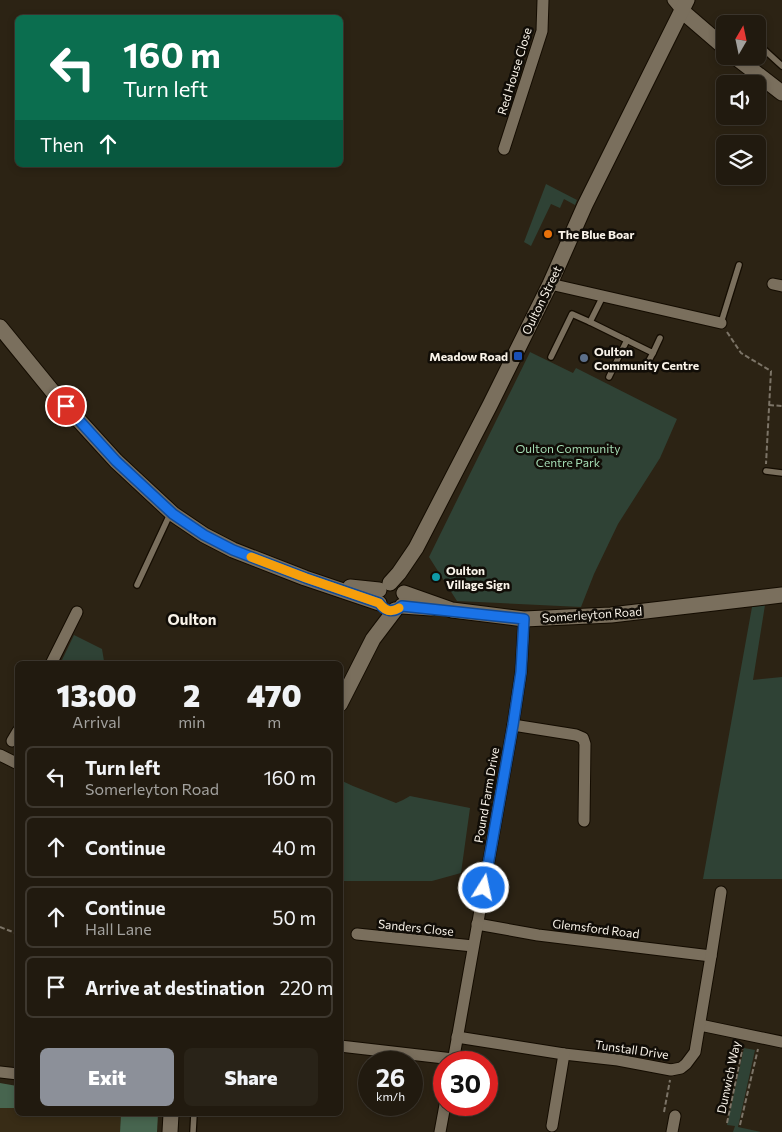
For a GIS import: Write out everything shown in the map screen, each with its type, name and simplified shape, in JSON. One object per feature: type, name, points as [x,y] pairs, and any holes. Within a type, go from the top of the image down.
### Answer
[{"type":"main road","points":[[681,4],[716,39]]},
{"type":"main road","name":"Oulton Street","points":[[343,698],[373,639],[391,597],[550,284],[585,205],[681,4]]},
{"type":"main road","points":[[749,65],[782,94]]},
{"type":"main road","name":"Somerleyton Road","points":[[0,327],[53,392],[116,461],[171,512],[204,535],[233,550],[306,578],[324,584],[452,610],[524,619],[611,615],[782,595]]},
{"type":"main road","points":[[170,1132],[171,1116]]},
{"type":"street","name":"Red House Close","points":[[504,149],[542,31],[543,0]]},
{"type":"street","points":[[550,284],[721,322]]},
{"type":"street","points":[[52,661],[77,612]]},
{"type":"street","name":"Pound Farm Drive","points":[[455,1051],[513,725],[521,672],[524,619]]},
{"type":"street","points":[[513,725],[576,735],[583,738],[585,744],[584,821]]},
{"type":"street","points":[[0,755],[15,762]]},
{"type":"street","name":"Tunstall Drive","points":[[457,1037],[564,1054],[618,1060],[671,1070],[681,1068],[690,1060],[695,1052],[721,892]]},
{"type":"street","name":"Glemsford Road","points":[[477,924],[538,935],[711,956]]},
{"type":"street","name":"Sanders Close","points":[[357,934],[473,946]]},
{"type":"street","points":[[700,1025],[782,1042]]},
{"type":"street","points":[[343,1046],[433,1058]]},
{"type":"street","points":[[552,1126],[564,1054]]},
{"type":"street","points":[[0,1072],[15,1074]]},
{"type":"street","points":[[440,1132],[443,1116]]},
{"type":"street","points":[[672,1132],[674,1118]]},
{"type":"lane","points":[[766,51],[782,66]]},
{"type":"lane","points":[[721,322],[740,265]]},
{"type":"lane","points":[[590,322],[603,296]]},
{"type":"lane","points":[[551,357],[572,314],[653,353]]},
{"type":"lane","points":[[646,366],[660,338]]},
{"type":"lane","points":[[609,378],[627,340]]},
{"type":"lane","points":[[766,472],[782,473]]},
{"type":"lane","points":[[137,585],[171,512]]},
{"type":"lane","points":[[193,1132],[194,1116]]},
{"type":"path","points":[[721,322],[741,353],[771,371],[766,472]]},
{"type":"path","points":[[769,405],[782,406]]},
{"type":"path","points":[[0,927],[15,933]]},
{"type":"path","name":"Dunwich Way","points":[[727,1123],[746,1034]]},
{"type":"path","name":"Dunwich Way","points":[[740,1125],[761,1037]]},
{"type":"path","points":[[671,1070],[663,1118],[674,1118]]},
{"type":"shaded area","points":[[0,1108],[15,1108],[15,1116],[121,1116],[120,1132],[0,1132]]},
{"type":"green space","points":[[546,184],[577,200],[575,205],[564,199],[560,208],[551,204],[531,246],[524,242]]},
{"type":"green space","name":"Oulton Community Centre Park","points":[[530,352],[573,373],[576,368],[677,419],[660,458],[618,524],[594,574],[581,607],[457,601],[429,557]]},
{"type":"green space","points":[[765,605],[753,680],[782,677],[782,879],[703,879],[752,607]]},
{"type":"green space","points":[[74,635],[102,649],[104,661],[61,661]]},
{"type":"green space","points":[[343,781],[396,803],[410,796],[470,808],[461,873],[432,881],[343,881]]},
{"type":"green space","points":[[744,1048],[755,1050],[738,1127],[761,1132],[733,1132],[735,1126],[727,1125]]},
{"type":"green space","points":[[0,1083],[15,1086],[15,1108],[0,1108]]},
{"type":"green space","points":[[121,1116],[158,1116],[157,1132],[120,1132]]},
{"type":"slow traffic","points":[[251,557],[379,603],[385,610],[390,611],[399,608]]},
{"type":"place","name":"The Blue Boar","points":[[548,234]]},
{"type":"place","name":"Meadow Road","points":[[518,356]]},
{"type":"place","name":"Oulton Community Centre","points":[[584,358]]},
{"type":"place","name":"Oulton Village Sign","points":[[436,577]]},
{"type":"district","name":"Oulton","points":[[192,619]]},
{"type":"route","points":[[66,406],[116,461],[173,514],[204,535],[233,550],[379,603],[385,610],[399,609],[402,606],[524,619],[521,672],[484,888]]}]
